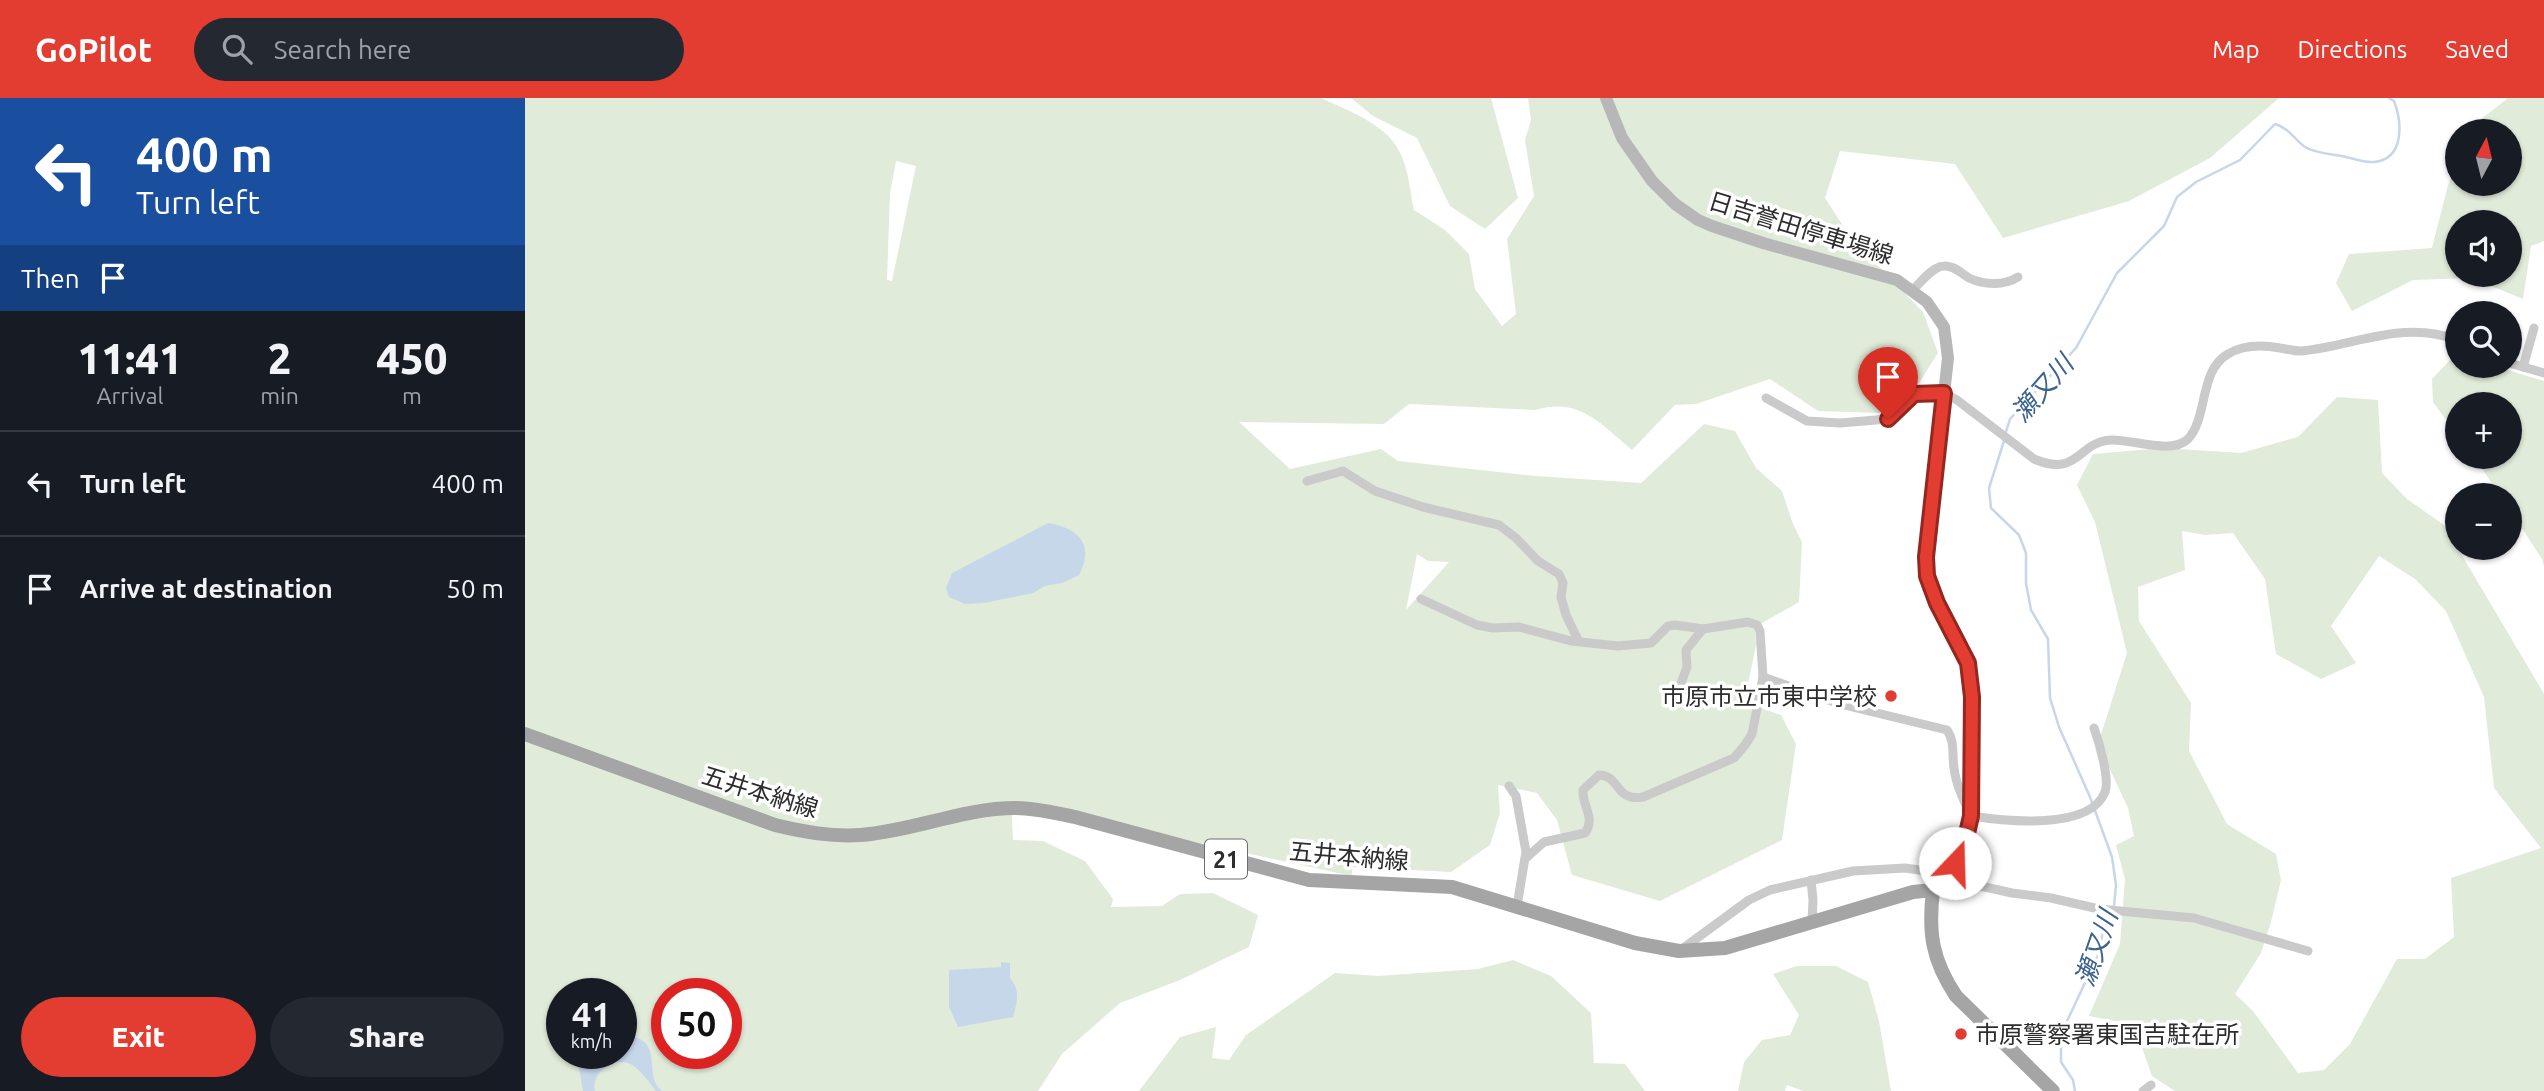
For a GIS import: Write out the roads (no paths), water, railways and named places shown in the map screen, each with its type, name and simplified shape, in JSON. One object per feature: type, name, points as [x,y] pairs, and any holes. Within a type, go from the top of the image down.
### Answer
[{"type":"main road","name":"日吉誉田停車場線","points":[[1606,98],[1622,138],[1652,181],[1669,200],[1692,216],[1712,226],[1763,243],[1885,276],[1913,290],[1927,302],[1944,327],[1948,358],[1926,557],[1927,576],[1937,603],[1968,663],[1972,697],[1971,816],[1965,842],[1955,863],[1941,873],[1933,890]]},
{"type":"main road","name":"五井本納線","points":[[525,734],[762,820],[801,831],[825,835],[864,835],[992,809],[1036,809],[1309,880],[1452,887],[1635,943],[1679,951],[1725,948],[1913,892],[1933,890]]},
{"type":"main road","points":[[1933,890],[1932,941],[1939,968],[1946,982],[1956,996],[2053,1091]]},
{"type":"street","points":[[1913,290],[1944,265],[1979,282],[2005,283],[2018,276]]},
{"type":"street","points":[[2533,328],[2523,367],[2544,373]]},
{"type":"street","points":[[1766,398],[1807,421],[1840,422],[1888,419],[1914,394],[1944,393],[2034,458],[2046,464],[2060,465],[2069,463],[2106,440],[2173,447],[2187,440],[2195,428],[2215,368],[2225,355],[2243,347],[2277,347],[2298,351],[2387,333],[2408,331],[2445,335]]},
{"type":"street","points":[[1307,481],[1343,471],[1375,491],[1423,507],[1499,525],[1538,561],[1559,574],[1563,583],[1561,597],[1566,615],[1578,640]]},
{"type":"street","points":[[1422,598],[1477,625],[1493,628],[1519,627],[1571,641],[1618,646],[1651,643],[1668,626],[1703,629],[1748,622],[1757,625],[1760,631],[1763,677],[1752,734],[1734,758],[1633,799],[1626,796],[1609,777],[1599,775],[1583,790],[1582,799],[1589,816],[1588,830],[1585,833],[1544,842],[1525,859]]},
{"type":"street","points":[[1682,698],[1680,686],[1687,667],[1686,650],[1703,629]]},
{"type":"street","points":[[1763,677],[1840,704],[1947,730],[1952,742],[1954,769],[1971,816],[2025,821],[2079,814],[2095,807],[2105,793],[2106,781],[2094,728]]},
{"type":"street","points":[[1509,786],[1516,796],[1526,852],[1517,906]]},
{"type":"street","points":[[1679,951],[1749,900],[1770,890],[1853,871],[1905,868],[1941,873],[1988,887],[2099,909],[2194,918],[2308,951]]},
{"type":"street","points":[[1811,880],[1812,921]]},
{"type":"water","points":[[1048,523],[1068,529],[1081,540],[1085,555],[1079,575],[1062,583],[1045,586],[1033,593],[984,603],[965,604],[949,597],[946,588],[952,573]]},
{"type":"water","points":[[1001,962],[1010,963],[1010,978],[1017,992],[1013,1017],[958,1027],[949,1007],[949,970],[1001,967]]},
{"type":"water","points":[[637,1038],[648,1047],[651,1069],[662,1091],[656,1091],[637,1069]]},
{"type":"water","points":[[579,1069],[604,1069],[596,1079],[595,1091],[583,1091]]},
{"type":"waterway","name":"瀬又川","points":[[2005,435],[2010,419],[2076,348],[2117,273],[2164,226],[2177,197],[2196,182],[2240,160],[2275,124],[2313,151],[2366,162],[2384,159],[2391,154],[2399,138],[2397,110],[2394,101],[2389,98]]},
{"type":"waterway","name":"瀬又川","points":[[2004,441],[1989,488],[1991,508],[2019,535],[2026,553],[2026,583],[2031,610],[2048,639],[2050,698],[2059,727],[2090,797],[2112,857],[2116,885],[2114,906],[2103,932],[2098,955],[2061,1034],[2061,1062],[2073,1080],[2075,1091]]},
{"type":"place","name":"市原市立市東中学校","points":[[1891,696]]},
{"type":"place","name":"市原警察署東国吉駐在所","points":[[1961,1034]]}]
